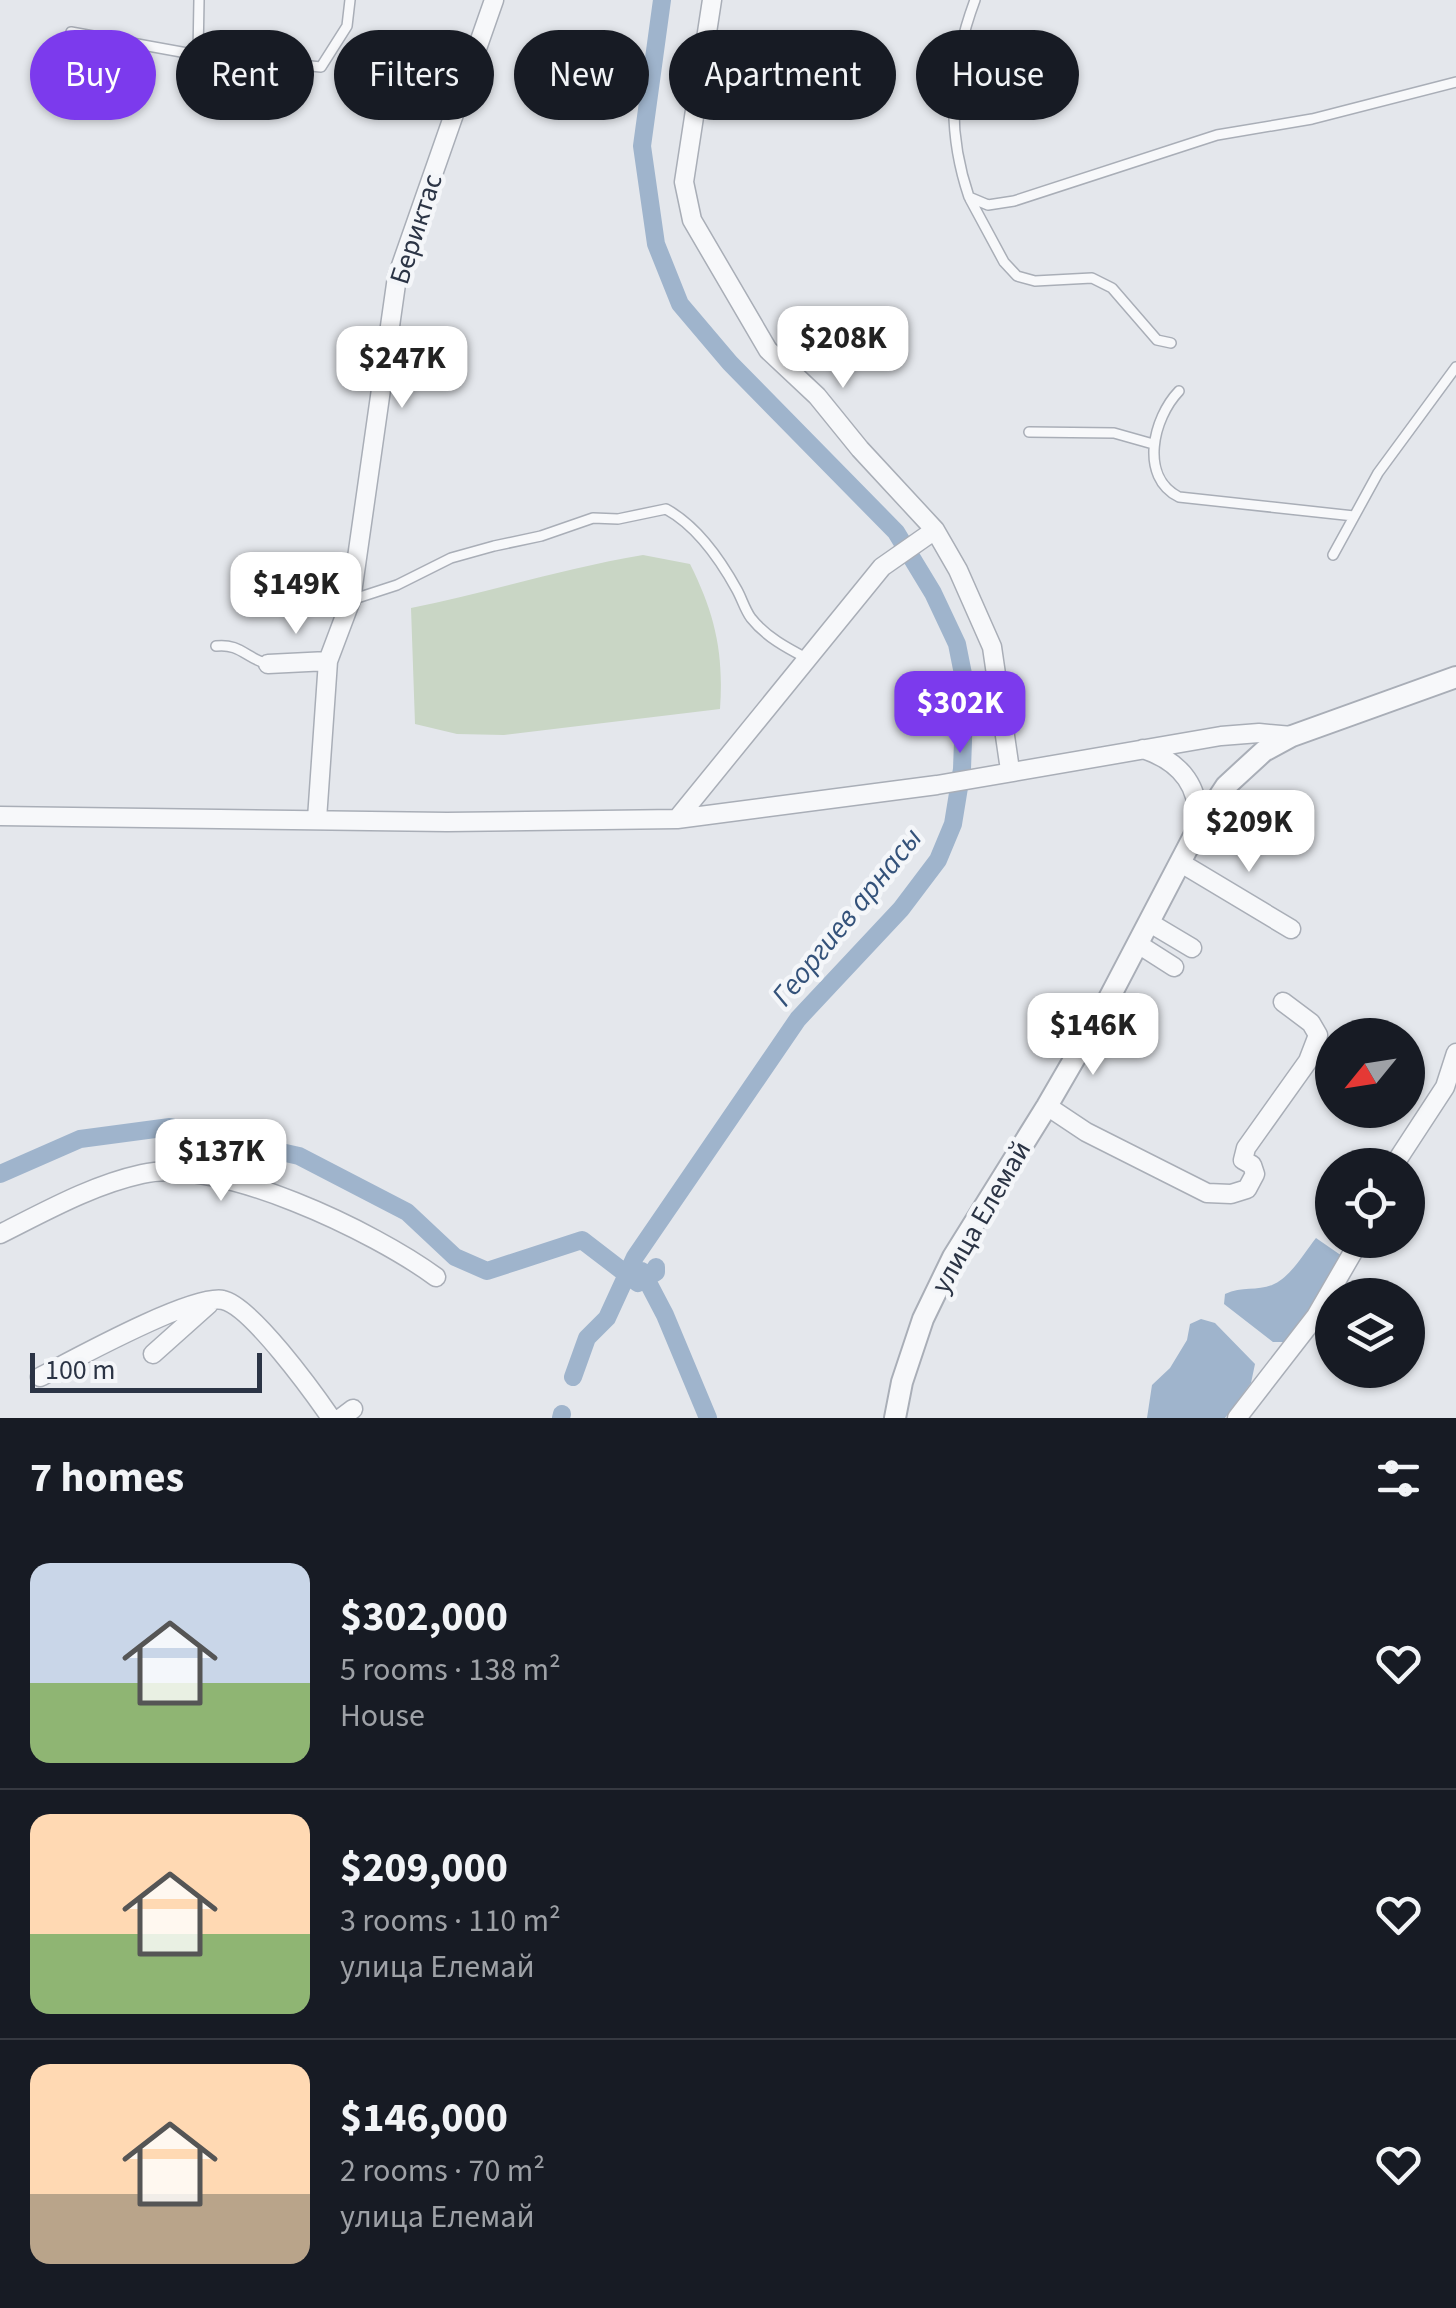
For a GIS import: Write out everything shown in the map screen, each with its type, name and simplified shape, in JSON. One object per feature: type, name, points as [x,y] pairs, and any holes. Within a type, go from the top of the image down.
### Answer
[{"type":"street","points":[[712,0],[684,182],[692,220],[768,350],[817,396],[932,532],[958,570],[992,646],[1001,772]]},
{"type":"street","name":"Бериктас","points":[[317,819],[328,661],[351,600],[397,276],[491,2]]},
{"type":"street","points":[[677,819],[882,567],[932,532]]},
{"type":"street","points":[[268,664],[328,661]]},
{"type":"street","name":"улица Елемай","points":[[895,1418],[923,1319],[945,1272],[1047,1106],[1150,923],[1197,830],[1226,786],[1264,751],[1292,736],[1456,677]]},
{"type":"street","points":[[0,816],[524,822],[677,819],[936,785],[1141,748],[1240,735],[1292,736]]},
{"type":"street","points":[[1141,748],[1160,754],[1189,778],[1199,814],[1197,830]]},
{"type":"street","points":[[1181,864],[1292,929]]},
{"type":"street","points":[[1150,923],[1192,948]]},
{"type":"street","points":[[1138,944],[1174,967]]},
{"type":"street","points":[[1047,1106],[1086,1132],[1207,1193],[1231,1194],[1247,1188],[1255,1174],[1252,1165],[1243,1160],[1246,1148],[1308,1061],[1318,1034],[1311,1022],[1283,1002]]},
{"type":"street","points":[[1405,1148],[1445,1087],[1456,1053]]},
{"type":"street","points":[[0,1234],[76,1196],[145,1173],[191,1172],[314,1209],[414,1261],[436,1277]]},
{"type":"street","points":[[1237,1418],[1316,1316],[1350,1258]]},
{"type":"street","points":[[153,1354],[216,1299]]},
{"type":"street","points":[[40,1377],[135,1330],[216,1299],[235,1305],[274,1344],[330,1418]]},
{"type":"lane","points":[[198,30],[199,0]]},
{"type":"lane","points":[[314,66],[321,67],[347,26],[350,0]]},
{"type":"lane","points":[[975,0],[955,63],[954,142],[969,197],[1004,262],[1017,276],[1036,281],[1092,278],[1112,288],[1157,340],[1170,342]]},
{"type":"lane","points":[[969,197],[988,204],[1014,201],[1217,135],[1312,119],[1456,82]]},
{"type":"lane","points":[[1333,555],[1378,473],[1456,367]]},
{"type":"lane","points":[[1179,391],[1170,400],[1153,444],[1156,469],[1165,490],[1179,496],[1354,516]]},
{"type":"lane","points":[[1029,432],[1114,433],[1153,444]]},
{"type":"lane","points":[[351,600],[480,550],[593,518],[618,519],[666,508],[685,519],[706,544],[760,627],[808,659]]},
{"type":"lane","points":[[216,646],[230,644],[268,664]]},
{"type":"green space","points":[[643,555],[690,564],[716,634],[721,670],[720,709],[504,735],[457,734],[415,724],[411,608]]},
{"type":"water","points":[[1315,1239],[1315,1258],[1341,1258],[1332,1278],[1315,1278],[1315,1301],[1284,1342],[1273,1342],[1224,1304],[1225,1294],[1266,1287],[1291,1271]]},
{"type":"water","points":[[1201,1319],[1215,1323],[1255,1364],[1251,1383],[1225,1418],[1147,1418],[1152,1385],[1170,1368],[1187,1340],[1190,1324]]},
{"type":"waterway","name":"Георгиев арнасы","points":[[573,1377],[587,1338],[607,1318],[635,1257],[798,1019],[901,909],[938,860],[953,824],[962,769],[965,684],[957,644],[933,593],[896,532],[730,363],[680,304],[656,244],[642,146],[662,0]]},
{"type":"waterway","points":[[0,1174],[80,1139],[170,1127],[299,1156],[407,1212],[455,1257],[487,1271],[582,1240],[638,1283],[656,1272],[656,1267]]},
{"type":"waterway","points":[[642,1271],[708,1418]]},
{"type":"waterway","name":"Георгиев арнасы","points":[[561,1418],[562,1414]]}]
